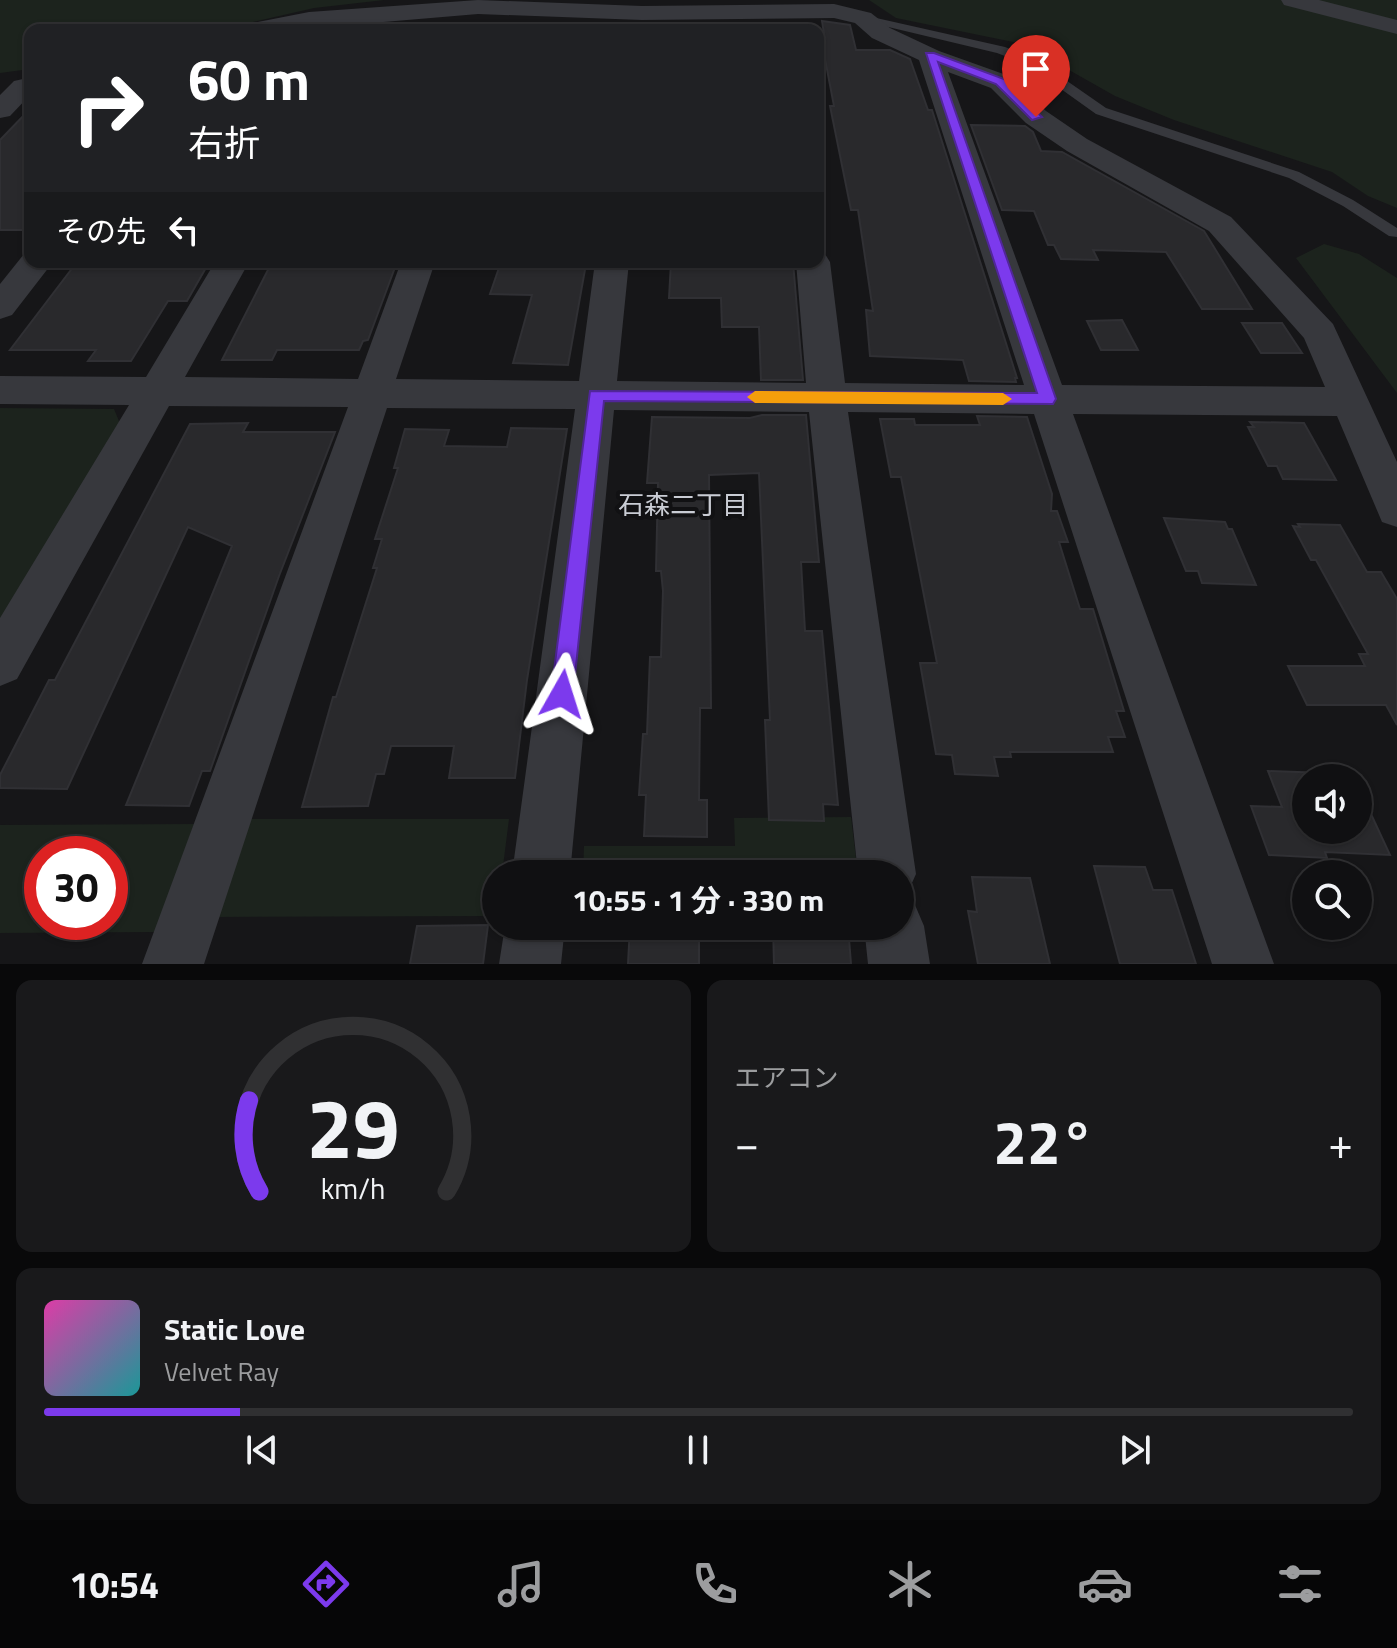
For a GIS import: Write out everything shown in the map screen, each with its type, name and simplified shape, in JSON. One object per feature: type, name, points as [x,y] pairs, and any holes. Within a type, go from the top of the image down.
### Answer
[{"type":"street","points":[[1292,0],[1397,27]]},
{"type":"street","points":[[283,24],[309,19],[387,15],[641,21],[788,20],[834,11],[863,18],[881,33],[930,56],[1000,82],[1036,117],[1077,145],[1220,224],[1320,333],[1397,509]]},
{"type":"street","points":[[930,56],[1243,964]]},
{"type":"street","points":[[0,110],[18,88]]},
{"type":"street","points":[[0,307],[31,268]]},
{"type":"street","points":[[0,663],[229,268]]},
{"type":"street","points":[[173,964],[416,268]]},
{"type":"street","points":[[543,860],[611,268]]},
{"type":"street","points":[[814,268],[885,860]]},
{"type":"street","points":[[0,390],[1349,402]]},
{"type":"street","points":[[530,964],[533,940]]},
{"type":"street","points":[[896,940],[899,964]]},
{"type":"lane","points":[[863,18],[1001,50],[1030,61],[1101,111],[1294,175],[1348,203],[1394,233]]},
{"type":"shaded area","points":[[0,0],[384,0],[314,8],[244,24],[24,24],[24,70],[0,73]]},
{"type":"shaded area","points":[[869,0],[1397,0],[1397,208],[1368,196],[1332,172],[1174,120],[1115,96],[1023,44],[896,18]]},
{"type":"shaded area","points":[[1324,244],[1359,254],[1397,278],[1397,393],[1296,258]]},
{"type":"shaded area","points":[[0,408],[114,409],[121,426],[0,623]]},
{"type":"shaded area","points":[[851,817],[856,860],[584,860],[584,846],[735,846],[734,818]]},
{"type":"shaded area","points":[[245,819],[509,819],[504,860],[482,860],[482,916],[213,917]]},
{"type":"shaded area","points":[[194,824],[156,932],[128,932],[128,836],[24,836],[24,933],[0,933],[0,825]]},
{"type":"building","points":[[822,21],[850,25],[856,50],[890,50],[910,59],[928,110],[932,110],[1016,382],[969,381],[963,360],[870,356],[866,310],[873,311],[858,210],[851,210],[830,106],[834,106],[824,54]]},
{"type":"building","points":[[24,115],[24,230],[0,230],[0,140]]},
{"type":"building","points":[[971,125],[1025,126],[1033,132],[1041,151],[1062,152],[1204,231],[1252,309],[1202,309],[1166,252],[1093,250],[1098,260],[1061,259],[1054,245],[1048,245],[1034,211],[1002,210]]},
{"type":"building","points":[[72,268],[206,268],[187,301],[168,301],[131,361],[88,361],[96,350],[10,350]]},
{"type":"building","points":[[269,268],[395,268],[368,340],[363,341],[359,350],[277,350],[272,360],[222,360]]},
{"type":"building","points":[[499,268],[585,268],[568,365],[513,363],[532,295],[490,294]]},
{"type":"building","points":[[671,268],[794,268],[803,380],[761,380],[759,327],[722,327],[721,298],[669,298]]},
{"type":"building","points":[[1122,320],[1138,350],[1101,350],[1087,321]]},
{"type":"building","points":[[1242,323],[1282,323],[1302,353],[1261,353]]},
{"type":"building","points":[[806,415],[819,562],[801,562],[805,631],[822,631],[838,805],[823,804],[824,821],[769,820],[765,720],[770,720],[759,473],[709,475],[711,708],[700,708],[699,800],[707,800],[707,837],[644,836],[646,795],[639,795],[643,734],[647,734],[650,657],[661,657],[663,591],[661,571],[656,571],[658,483],[647,483],[652,417],[750,418]]},
{"type":"building","points":[[977,416],[1027,417],[1052,494],[1051,511],[1057,511],[1068,542],[1059,542],[1080,609],[1093,609],[1124,711],[1116,711],[1125,737],[1108,737],[1113,752],[1010,752],[1011,757],[994,757],[998,776],[955,774],[952,755],[936,754],[920,663],[937,663],[901,477],[891,477],[880,419],[914,419],[915,425],[980,425]]},
{"type":"building","points":[[1250,422],[1304,423],[1336,480],[1283,479],[1277,466],[1268,466],[1248,427],[1254,427]]},
{"type":"building","points":[[248,423],[243,432],[335,432],[279,576],[210,771],[202,771],[189,806],[126,805],[232,546],[188,527],[67,789],[0,788],[0,775],[49,680],[55,680],[190,424]]},
{"type":"building","points":[[511,428],[567,429],[527,680],[515,778],[449,778],[454,746],[391,746],[384,774],[376,774],[368,806],[302,807],[333,697],[336,697],[377,568],[373,568],[382,539],[375,539],[398,468],[394,468],[405,429],[449,430],[444,446],[507,447]]},
{"type":"building","points":[[1164,518],[1225,522],[1228,529],[1232,529],[1256,585],[1202,583],[1198,571],[1186,571]]},
{"type":"building","points":[[1298,524],[1340,525],[1367,572],[1381,572],[1397,599],[1397,725],[1386,705],[1307,705],[1288,666],[1365,666],[1359,654],[1368,654],[1316,560],[1311,560],[1293,526],[1300,527]]},
{"type":"building","points":[[1268,771],[1292,772],[1292,844],[1372,844],[1372,816],[1390,855],[1325,852],[1327,858],[1269,855],[1251,806],[1282,807]]},
{"type":"building","points":[[1094,866],[1145,867],[1153,890],[1172,890],[1196,964],[1120,964]]},
{"type":"building","points":[[972,877],[1030,878],[1050,964],[978,964],[968,911],[977,912]]},
{"type":"building","points":[[482,925],[482,940],[486,940],[483,964],[410,964],[417,926]]},
{"type":"building","points":[[629,940],[699,940],[699,964],[628,964]]},
{"type":"building","points":[[773,940],[849,940],[851,964],[774,964]]},
{"type":"slow traffic","points":[[755,397],[1003,399]]},
{"type":"district","name":"石森二丁目","points":[[683,505]]},
{"type":"route","points":[[562,694],[596,395],[1047,399],[930,56],[1000,82],[1036,117]]}]
